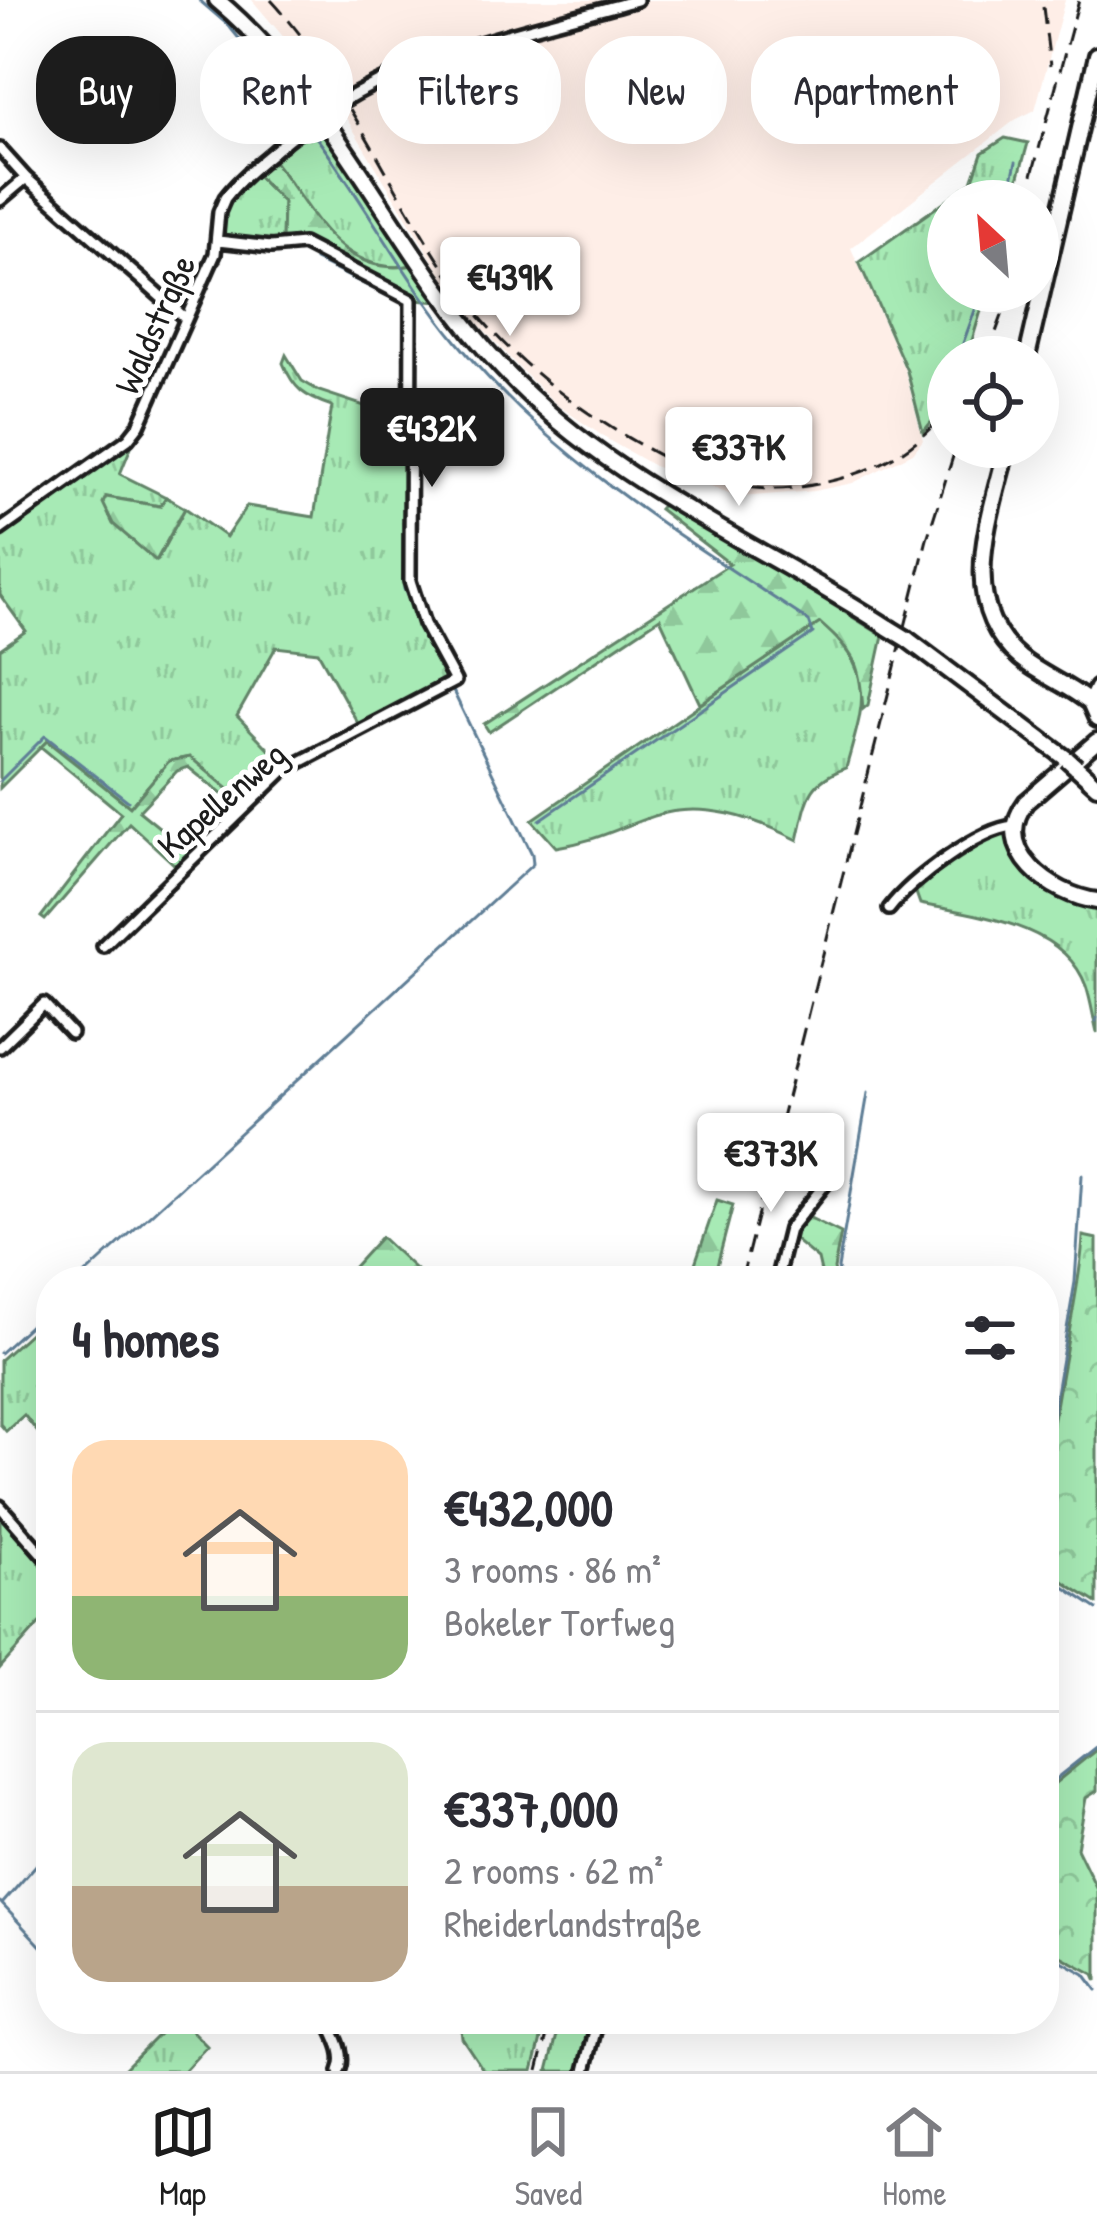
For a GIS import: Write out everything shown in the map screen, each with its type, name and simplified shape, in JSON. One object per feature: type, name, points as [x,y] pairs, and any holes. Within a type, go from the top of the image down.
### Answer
[{"type":"main road","points":[[217,0],[254,36]]},
{"type":"main road","points":[[1032,336],[1097,55]]},
{"type":"main road","points":[[341,144],[463,321],[500,366],[563,428],[635,479],[907,639],[1097,786]]},
{"type":"main road","points":[[1002,468],[987,534],[982,591],[990,619],[1022,660],[1094,693],[1097,722],[1091,745],[1026,802],[1014,826],[1016,847],[1035,872],[1073,895],[1097,901]]},
{"type":"street","name":"Waldstraße","points":[[353,94],[418,62],[638,0]]},
{"type":"street","name":"Waldstraße","points":[[0,530],[128,439],[139,425],[218,241],[220,212],[232,189],[284,144]]},
{"type":"street","points":[[0,149],[26,178],[186,319]]},
{"type":"street","points":[[0,200],[26,178]]},
{"type":"street","name":"Kapellenweg","points":[[103,946],[283,771],[454,681],[424,624],[410,581],[411,300],[303,244],[271,247],[218,241]]},
{"type":"street","points":[[889,909],[923,876],[1000,827],[1014,826]]},
{"type":"street","points":[[0,1047],[44,1004],[71,1033]]},
{"type":"street","points":[[780,1266],[798,1212],[826,1183]]},
{"type":"street","points":[[0,1507],[36,1547]]},
{"type":"street","points":[[334,2034],[343,2064],[339,2071]]},
{"type":"street","points":[[585,2071],[594,2034]]},
{"type":"shaded area","points":[[252,0],[1065,0],[1035,110],[1000,132],[1000,36],[751,36],[751,144],[984,144],[938,180],[927,180],[927,189],[851,248],[905,371],[923,440],[913,453],[853,483],[740,497],[654,466],[610,441],[557,405],[519,368],[456,299],[353,129],[353,36],[283,36]]},
{"type":"green space","points":[[1000,141],[1028,143],[1018,180],[973,180],[982,153]]},
{"type":"green space","points":[[288,144],[332,144],[414,265],[389,266],[347,250],[313,217],[271,158]]},
{"type":"green space","points":[[271,158],[314,217],[346,250],[387,267],[414,265],[440,302],[415,300],[302,241],[282,243],[283,202],[254,173]]},
{"type":"green space","points":[[254,173],[283,202],[282,243],[221,239],[225,211]]},
{"type":"green space","points":[[927,214],[927,312],[981,312],[973,336],[927,336],[927,427],[923,432],[907,371],[859,262]]},
{"type":"green space","points":[[286,355],[302,381],[319,391],[404,419],[407,581],[450,680],[360,727],[318,652],[276,647],[237,716],[284,765],[244,802],[189,757],[169,761],[130,807],[47,741],[0,788],[0,649],[26,631],[0,595],[0,537],[133,442],[120,474],[166,497],[160,506],[107,497],[157,560],[185,508],[226,537],[247,506],[314,517],[332,406],[296,386],[283,363]]},
{"type":"green space","points":[[106,497],[160,506],[166,497],[185,508],[156,561],[113,524],[103,503]]},
{"type":"green space","points":[[666,501],[883,636],[868,705],[863,709],[854,660],[820,623],[700,704],[660,618],[489,732],[484,724],[730,564],[659,509]]},
{"type":"green space","points":[[820,622],[851,657],[858,673],[861,706],[846,768],[823,780],[810,795],[798,840],[746,819],[691,810],[654,816],[556,847],[532,820]]},
{"type":"green space","points":[[47,741],[130,807],[169,761],[190,757],[244,802],[238,807],[188,767],[177,771],[139,811],[191,853],[177,867],[129,823],[45,920],[41,917],[121,813],[41,747]]},
{"type":"green space","points":[[1002,831],[1009,833],[1020,861],[1041,880],[1097,906],[1097,1033],[1086,986],[1059,949],[1016,926],[920,904],[915,890],[922,883]]},
{"type":"green space","points":[[717,1200],[733,1205],[717,1266],[694,1266]]},
{"type":"green space","points":[[802,1214],[841,1233],[835,1266],[820,1266],[818,1259],[790,1236]]},
{"type":"green space","points":[[1083,1236],[1097,1239],[1097,1603],[1059,1577],[1059,1392]]},
{"type":"green space","points":[[381,1237],[412,1266],[355,1266]]},
{"type":"green space","points":[[36,1328],[36,1430],[24,1415],[6,1431],[0,1424],[0,1360]]},
{"type":"green space","points":[[0,1514],[36,1554],[36,1628],[0,1668]]},
{"type":"green space","points":[[1097,1749],[1097,1791],[1086,1798],[1077,1848],[1097,1889],[1097,1981],[1094,1974],[1059,1955],[1059,1780]]},
{"type":"green space","points":[[159,2034],[195,2034],[207,2046],[184,2071],[122,2071]]},
{"type":"green space","points":[[462,2034],[542,2034],[533,2071],[484,2071]]},
{"type":"green space","points":[[557,2034],[587,2034],[578,2071],[548,2071]]},
{"type":"waterway","points":[[199,0],[237,36]]},
{"type":"waterway","points":[[321,144],[438,318],[494,384],[577,460],[668,528],[809,621],[813,633],[540,820]]},
{"type":"waterway","points":[[1012,180],[1016,162]]},
{"type":"waterway","points":[[315,260],[404,304],[407,310]]},
{"type":"waterway","points":[[966,336],[974,312]]},
{"type":"waterway","points":[[406,482],[404,589],[420,625]]},
{"type":"waterway","points":[[427,639],[446,678]]},
{"type":"waterway","points":[[94,1266],[533,864],[453,691]]},
{"type":"waterway","points":[[0,781],[45,736],[128,801]]},
{"type":"waterway","points":[[838,1266],[868,1093]]},
{"type":"waterway","points":[[1059,1376],[1075,1282],[1082,1175]]},
{"type":"waterway","points":[[0,1353],[36,1320]]},
{"type":"waterway","points":[[1059,1581],[1097,1609]]},
{"type":"waterway","points":[[1059,1776],[1097,1746]]},
{"type":"waterway","points":[[2,1904],[36,1865]]},
{"type":"waterway","points":[[0,1902],[36,1941]]},
{"type":"waterway","points":[[1059,1959],[1085,1974],[1097,1990]]},
{"type":"railway","points":[[271,0],[323,67],[435,255],[477,313],[540,376],[612,428],[715,480],[778,489],[863,471],[900,453],[927,431]]},
{"type":"railway","points":[[1031,180],[1079,0]]},
{"type":"railway","points":[[1043,7],[1050,66]]},
{"type":"railway","points":[[995,336],[1003,312]]},
{"type":"railway","points":[[745,1266],[927,539],[949,468]]},
{"type":"railway","points":[[538,2071],[547,2034]]}]
